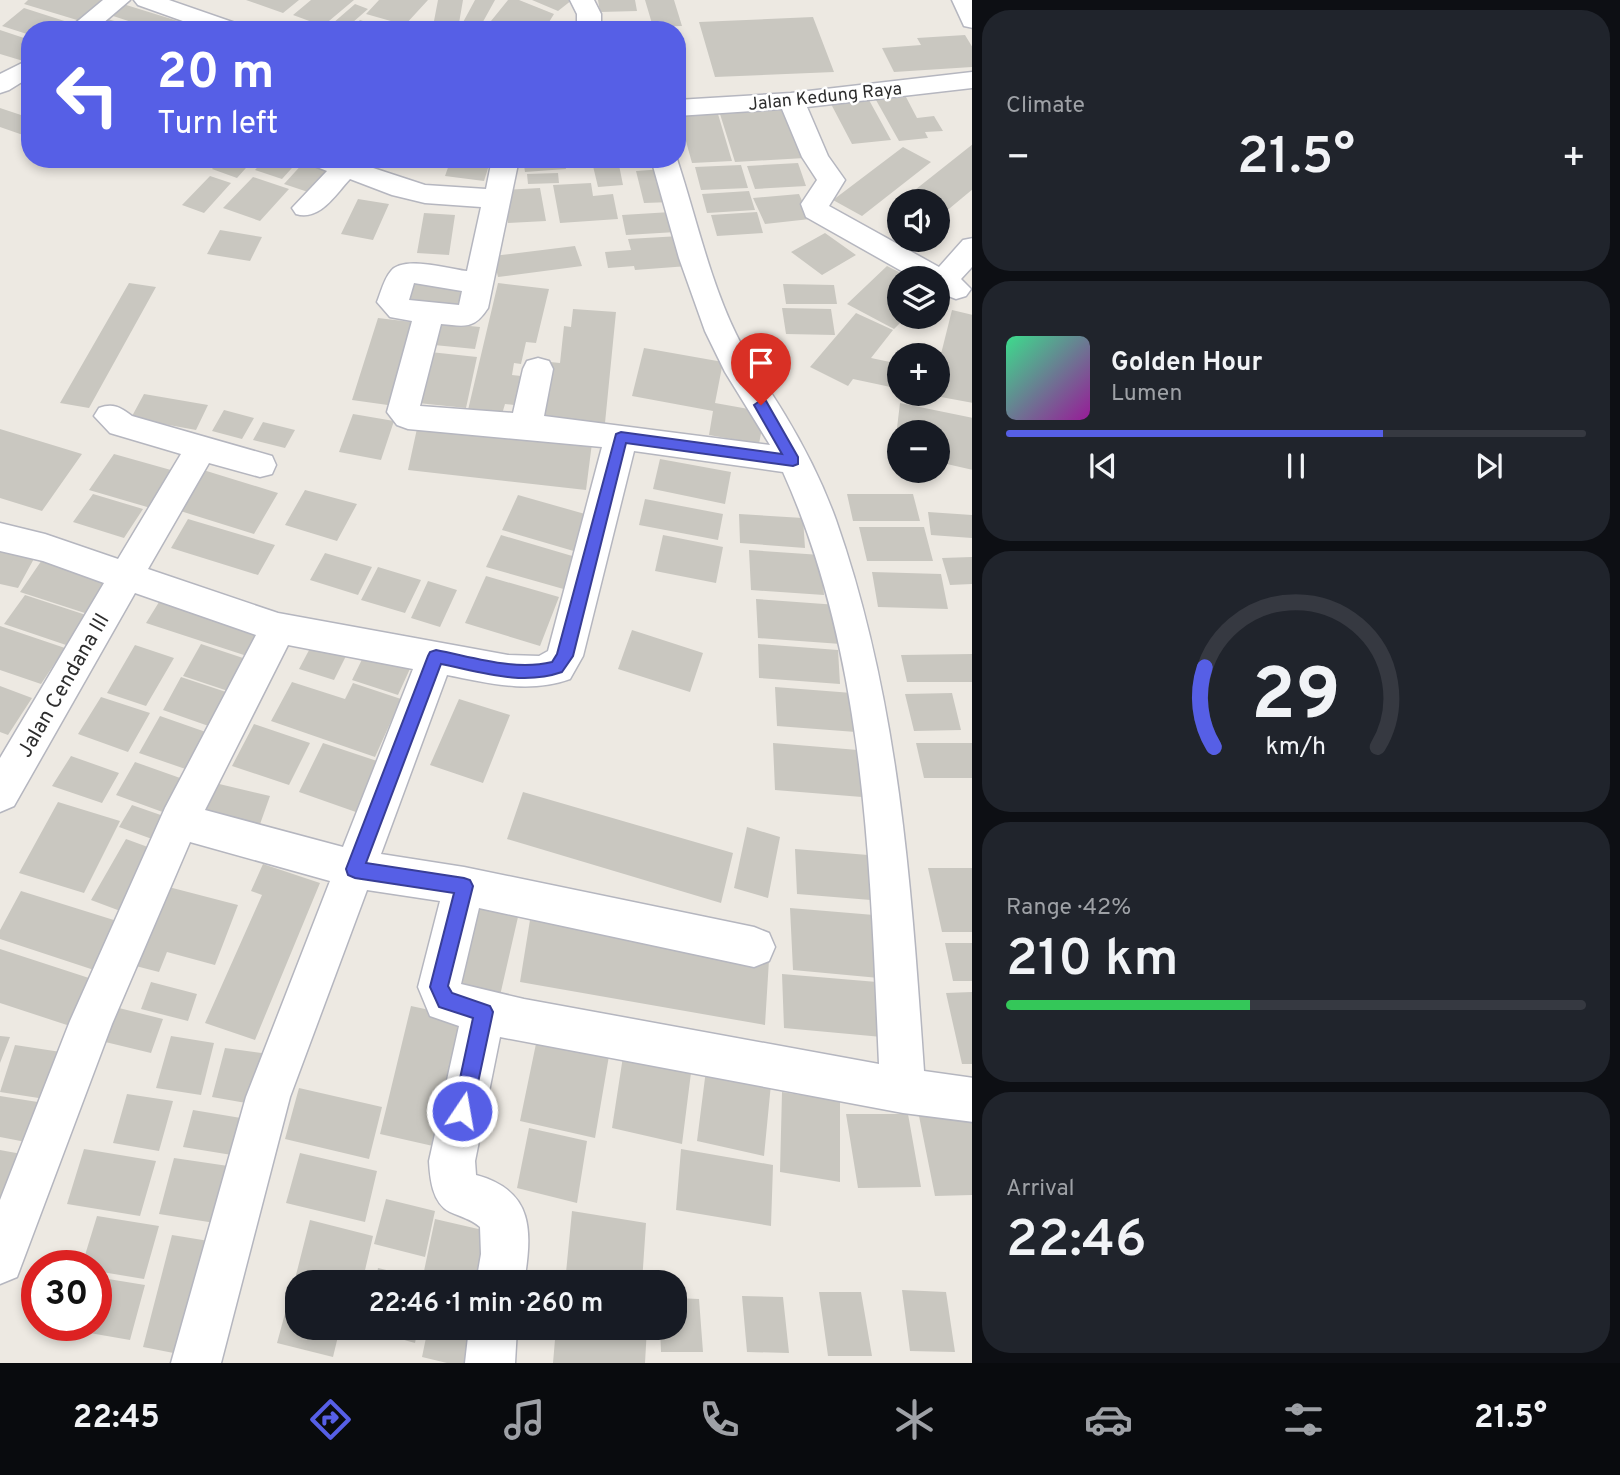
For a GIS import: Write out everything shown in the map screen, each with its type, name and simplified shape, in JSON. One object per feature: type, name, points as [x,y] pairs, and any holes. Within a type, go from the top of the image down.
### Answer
[{"type":"street","points":[[91,21],[118,0]]},
{"type":"street","points":[[146,0],[206,21]]},
{"type":"street","points":[[582,0],[589,14],[589,21]]},
{"type":"street","points":[[964,0],[972,21]]},
{"type":"street","points":[[0,85],[21,72]]},
{"type":"street","name":"Jalan Kedung Raya","points":[[686,107],[791,101],[972,80]]},
{"type":"street","points":[[791,101],[818,162],[831,180],[828,189],[814,204],[816,211],[950,285],[972,250]]},
{"type":"street","points":[[306,208],[336,168]]},
{"type":"street","points":[[352,168],[373,180],[413,191],[495,200]]},
{"type":"street","points":[[477,283],[415,271],[407,272],[402,276],[392,302],[401,310],[466,316],[470,313],[477,283],[495,200],[504,168]]},
{"type":"street","points":[[667,168],[714,316],[730,353],[793,461],[818,517],[843,593],[867,696],[890,879],[903,1091]]},
{"type":"street","points":[[429,313],[403,412],[408,418],[526,426],[793,461]]},
{"type":"street","points":[[526,426],[538,369]]},
{"type":"street","points":[[110,416],[121,425],[260,465]]},
{"type":"street","points":[[0,537],[45,548],[278,628],[508,671],[539,672],[557,668],[565,656],[621,438]]},
{"type":"street","points":[[125,575],[201,448]]},
{"type":"street","name":"Jalan Cendana III","points":[[0,794],[125,575]]},
{"type":"street","points":[[0,1260],[92,1021],[179,821],[278,628]]},
{"type":"street","points":[[196,1363],[268,1097],[436,656]]},
{"type":"street","points":[[179,821],[355,869],[464,886],[754,947]]},
{"type":"street","points":[[464,886],[439,987],[445,1000],[484,1012],[903,1091],[972,1100]]},
{"type":"street","points":[[484,1012],[452,1161],[455,1186],[463,1194],[493,1205],[503,1216],[505,1254],[502,1270]]},
{"type":"street","points":[[489,1363],[492,1340]]},
{"type":"building","points":[[28,0],[114,0],[89,21],[80,21],[24,4]]},
{"type":"building","points":[[246,0],[299,0],[283,13]]},
{"type":"building","points":[[311,0],[354,0],[329,21],[309,21],[293,15]]},
{"type":"building","points":[[379,0],[428,0],[409,21],[391,21],[366,14]]},
{"type":"building","points":[[438,0],[463,0],[459,21],[434,21]]},
{"type":"building","points":[[475,0],[495,0],[483,21],[464,21]]},
{"type":"building","points":[[508,0],[519,0],[554,14],[550,21],[491,21]]},
{"type":"building","points":[[532,0],[572,0],[558,11]]},
{"type":"building","points":[[598,0],[635,0],[637,11],[600,12]]},
{"type":"building","points":[[645,0],[674,0],[680,21],[651,21]]},
{"type":"building","points":[[123,4],[178,21],[128,21],[110,15]]},
{"type":"building","points":[[355,4],[368,9],[354,21],[335,21]]},
{"type":"building","points":[[24,8],[64,21],[21,21],[21,32],[2,26]]},
{"type":"building","points":[[813,17],[834,72],[715,77],[699,22]]},
{"type":"building","points":[[0,30],[21,37],[21,60],[0,54]]},
{"type":"building","points":[[965,35],[972,46],[972,67],[894,72],[882,48],[921,45],[917,38]]},
{"type":"building","points":[[906,97],[917,118],[934,116],[943,131],[925,132],[928,138],[899,141],[876,100]]},
{"type":"building","points":[[869,100],[891,140],[852,144],[831,104]]},
{"type":"building","points":[[0,108],[21,115],[21,134],[0,127]]},
{"type":"building","points":[[788,110],[805,158],[735,162],[720,114]]},
{"type":"building","points":[[718,114],[732,161],[692,163],[686,141],[686,116]]},
{"type":"building","points":[[972,145],[972,190],[950,208],[950,189],[916,189]]},
{"type":"building","points":[[903,147],[931,162],[896,189],[887,189],[887,196],[862,216],[833,200]]},
{"type":"building","points":[[798,163],[806,186],[755,189],[747,166]]},
{"type":"building","points":[[741,165],[748,188],[701,190],[695,167]]},
{"type":"building","points":[[213,168],[246,168],[237,178]]},
{"type":"building","points":[[257,168],[292,168],[282,179],[255,170]]},
{"type":"building","points":[[299,168],[329,169],[308,192],[284,184]]},
{"type":"building","points":[[448,168],[488,168],[484,181],[445,176]]},
{"type":"building","points":[[524,168],[566,169],[525,172]]},
{"type":"building","points":[[593,168],[620,168],[623,185],[598,187]]},
{"type":"building","points":[[664,169],[672,202],[644,203],[636,171]]},
{"type":"building","points":[[558,173],[559,183],[528,184],[527,174]]},
{"type":"building","points":[[210,176],[231,183],[204,213],[182,205]]},
{"type":"building","points":[[253,177],[289,189],[260,221],[223,208]]},
{"type":"building","points":[[591,183],[593,196],[613,194],[618,219],[560,223],[553,185]]},
{"type":"building","points":[[540,188],[546,221],[508,223],[503,190]]},
{"type":"building","points":[[749,191],[755,210],[707,213],[702,194]]},
{"type":"building","points":[[799,194],[810,219],[765,224],[753,198]]},
{"type":"building","points":[[358,199],[389,204],[373,240],[341,234]]},
{"type":"building","points":[[671,212],[676,232],[626,235],[622,215]]},
{"type":"building","points":[[757,212],[763,233],[717,236],[711,215]]},
{"type":"building","points":[[424,213],[455,215],[449,255],[417,253]]},
{"type":"building","points":[[220,230],[262,237],[250,261],[207,254]]},
{"type":"building","points":[[825,233],[856,255],[822,275],[791,252]]},
{"type":"building","points":[[680,236],[688,266],[635,270],[634,266],[608,268],[605,252],[631,250],[628,239]]},
{"type":"building","points":[[575,246],[582,266],[498,277],[493,256]]},
{"type":"building","points":[[887,266],[887,325],[847,304]]},
{"type":"building","points":[[413,276],[471,285],[462,312],[403,303]]},
{"type":"building","points":[[129,283],[156,287],[89,408],[60,403]]},
{"type":"building","points":[[498,283],[549,289],[536,343],[526,342],[521,364],[514,363],[512,375],[530,377],[523,406],[505,404],[502,414],[468,410]]},
{"type":"building","points":[[783,284],[834,285],[837,304],[786,304]]},
{"type":"building","points":[[782,308],[831,309],[835,335],[786,334]]},
{"type":"building","points":[[573,309],[616,312],[605,423],[543,417],[550,362],[560,363],[564,326],[571,327]]},
{"type":"building","points":[[952,310],[972,315],[972,403],[950,399],[950,343],[944,343],[947,329],[950,329]]},
{"type":"building","points":[[856,313],[893,330],[871,358],[887,361],[887,386],[853,379],[848,386],[810,367]]},
{"type":"building","points":[[378,318],[420,323],[395,406],[352,400]]},
{"type":"building","points":[[438,323],[480,327],[475,349],[434,345]]},
{"type":"building","points":[[644,348],[723,362],[715,403],[765,412],[759,444],[709,435],[713,411],[632,396]]},
{"type":"building","points":[[430,352],[477,357],[466,408],[418,403]]},
{"type":"building","points":[[144,394],[208,405],[196,430],[131,418]]},
{"type":"building","points":[[900,406],[915,406],[972,418],[972,470],[950,465],[950,420],[898,420]]},
{"type":"building","points":[[224,410],[254,418],[242,439],[212,431]]},
{"type":"building","points":[[353,414],[394,421],[381,460],[339,452]]},
{"type":"building","points":[[263,422],[295,430],[285,448],[253,440]]},
{"type":"building","points":[[418,424],[592,443],[586,490],[408,470]]},
{"type":"building","points":[[0,429],[82,454],[42,511],[0,498]]},
{"type":"building","points":[[114,454],[178,472],[154,509],[89,490]]},
{"type":"building","points":[[660,459],[731,472],[725,504],[653,489]]},
{"type":"building","points":[[200,469],[278,493],[254,534],[174,509]]},
{"type":"building","points":[[305,490],[357,504],[337,541],[285,525]]},
{"type":"building","points":[[93,494],[143,509],[124,538],[73,522]]},
{"type":"building","points":[[847,494],[913,494],[920,521],[853,521]]},
{"type":"building","points":[[518,495],[592,516],[577,552],[502,530]]},
{"type":"building","points":[[645,499],[723,514],[718,540],[639,525]]},
{"type":"building","points":[[928,512],[972,515],[972,538],[931,535]]},
{"type":"building","points":[[739,514],[803,518],[805,548],[740,543]]},
{"type":"building","points":[[188,519],[275,545],[258,575],[171,548]]},
{"type":"building","points":[[859,527],[924,527],[933,561],[867,561]]},
{"type":"building","points":[[501,535],[579,558],[567,590],[486,567]]},
{"type":"building","points":[[663,535],[723,547],[716,583],[655,571]]},
{"type":"building","points":[[0,547],[36,555],[18,588],[0,584]]},
{"type":"building","points":[[749,550],[821,555],[824,595],[751,590]]},
{"type":"building","points":[[325,553],[372,567],[358,595],[310,580]]},
{"type":"building","points":[[46,554],[116,576],[91,615],[20,592]]},
{"type":"building","points":[[972,557],[972,584],[950,585],[942,558]]},
{"type":"building","points":[[378,567],[421,580],[405,613],[361,600]]},
{"type":"building","points":[[872,572],[941,574],[948,609],[878,607]]},
{"type":"building","points":[[486,576],[559,597],[540,646],[465,623]]},
{"type":"building","points":[[428,581],[457,590],[440,627],[411,618]]},
{"type":"building","points":[[164,594],[264,625],[247,656],[146,623]]},
{"type":"building","points":[[25,595],[89,616],[69,646],[4,624]]},
{"type":"building","points":[[756,599],[838,605],[841,644],[758,638]]},
{"type":"building","points":[[0,626],[65,648],[41,684],[0,670]]},
{"type":"building","points":[[632,630],[703,653],[690,692],[618,669]]},
{"type":"building","points":[[316,637],[350,648],[334,680],[299,669]]},
{"type":"building","points":[[201,644],[255,662],[237,694],[183,676]]},
{"type":"building","points":[[758,644],[838,650],[840,684],[759,678]]},
{"type":"building","points":[[135,645],[174,658],[146,706],[107,693]]},
{"type":"building","points":[[369,645],[414,660],[398,695],[352,680]]},
{"type":"building","points":[[972,654],[972,682],[907,682],[901,655]]},
{"type":"building","points":[[181,677],[238,696],[220,730],[163,710]]},
{"type":"building","points":[[292,682],[345,699],[353,683],[401,699],[375,757],[271,721]]},
{"type":"building","points":[[0,686],[32,698],[8,735],[0,732]]},
{"type":"building","points":[[775,687],[852,693],[856,732],[777,726]]},
{"type":"building","points":[[952,693],[961,730],[914,731],[905,694]]},
{"type":"building","points":[[101,697],[150,713],[128,752],[78,734]]},
{"type":"building","points":[[459,699],[510,715],[483,783],[430,765]]},
{"type":"building","points":[[160,716],[220,737],[200,774],[139,753]]},
{"type":"building","points":[[254,724],[310,743],[289,785],[232,766]]},
{"type":"building","points":[[323,743],[392,766],[370,817],[299,792]]},
{"type":"building","points":[[773,743],[858,750],[862,797],[775,790]]},
{"type":"building","points":[[916,743],[972,743],[972,778],[924,778]]},
{"type":"building","points":[[71,756],[119,773],[102,803],[52,786]]},
{"type":"building","points":[[135,762],[197,784],[179,818],[116,795]]},
{"type":"building","points":[[215,783],[270,796],[259,827],[202,813]]},
{"type":"building","points":[[523,792],[733,853],[721,903],[507,839]]},
{"type":"building","points":[[58,802],[120,821],[84,893],[19,873]]},
{"type":"building","points":[[132,805],[175,820],[163,843],[119,827]]},
{"type":"building","points":[[747,827],[780,837],[768,898],[734,888]]},
{"type":"building","points":[[126,839],[156,850],[123,912],[91,900]]},
{"type":"building","points":[[795,849],[868,855],[871,900],[797,894]]},
{"type":"building","points":[[263,864],[320,883],[255,1040],[205,1023],[262,895],[251,891]]},
{"type":"building","points":[[928,868],[972,868],[972,932],[942,932]]},
{"type":"building","points":[[161,885],[238,905],[215,965],[167,952],[159,972],[128,964]]},
{"type":"building","points":[[21,891],[117,921],[94,970],[0,939],[0,930]]},
{"type":"building","points":[[471,906],[518,917],[499,1000],[451,988]]},
{"type":"building","points":[[790,908],[874,915],[879,978],[793,970]]},
{"type":"building","points":[[530,920],[769,960],[765,1025],[520,982]]},
{"type":"building","points":[[945,943],[972,943],[972,981],[953,981]]},
{"type":"building","points":[[0,949],[92,979],[70,1026],[0,1003]]},
{"type":"building","points":[[782,974],[877,982],[882,1037],[784,1028]]},
{"type":"building","points":[[151,982],[197,994],[188,1021],[141,1009]]},
{"type":"building","points":[[972,992],[972,1064],[962,1064],[946,993]]},
{"type":"building","points":[[111,1006],[163,1019],[151,1053],[97,1040]]},
{"type":"building","points":[[411,1006],[462,1017],[433,1146],[380,1134]]},
{"type":"building","points":[[538,1034],[610,1050],[595,1138],[520,1121]]},
{"type":"building","points":[[0,1036],[10,1037],[0,1063]]},
{"type":"building","points":[[171,1036],[214,1043],[201,1095],[156,1088]]},
{"type":"building","points":[[15,1045],[74,1054],[58,1101],[0,1092]]},
{"type":"building","points":[[225,1048],[269,1054],[257,1105],[212,1097]]},
{"type":"building","points":[[624,1050],[692,1065],[682,1144],[612,1128]]},
{"type":"building","points":[[706,1070],[771,1084],[764,1156],[697,1141]]},
{"type":"building","points":[[299,1088],[382,1107],[369,1159],[285,1139]]},
{"type":"building","points":[[782,1092],[840,1101],[840,1182],[780,1172]]},
{"type":"building","points":[[127,1094],[173,1101],[159,1151],[113,1143]]},
{"type":"building","points":[[0,1096],[44,1103],[31,1143],[0,1137]]},
{"type":"building","points":[[193,1110],[247,1119],[238,1156],[183,1147]]},
{"type":"building","points":[[972,1110],[972,1195],[935,1196],[918,1111]]},
{"type":"building","points":[[846,1114],[908,1114],[921,1187],[858,1188]]},
{"type":"building","points":[[529,1128],[587,1141],[577,1203],[517,1188]]},
{"type":"building","points":[[84,1149],[156,1161],[140,1216],[67,1204]]},
{"type":"building","points":[[681,1149],[773,1165],[771,1226],[676,1210]]},
{"type":"building","points":[[0,1150],[27,1155],[13,1199],[0,1196]]},
{"type":"building","points":[[300,1153],[377,1171],[365,1222],[286,1203]]},
{"type":"building","points":[[174,1158],[235,1167],[221,1224],[159,1214]]},
{"type":"building","points":[[386,1199],[435,1211],[425,1257],[374,1244]]},
{"type":"building","points":[[572,1211],[646,1223],[643,1270],[566,1270]]},
{"type":"building","points":[[97,1216],[159,1226],[144,1279],[112,1274],[112,1250],[87,1250]]},
{"type":"building","points":[[435,1219],[500,1234],[493,1270],[424,1270]]},
{"type":"building","points":[[310,1220],[373,1236],[365,1270],[297,1270]]},
{"type":"building","points":[[172,1235],[221,1243],[194,1357],[143,1347]]},
{"type":"building","points":[[112,1280],[145,1285],[130,1340],[112,1337]]},
{"type":"building","points":[[902,1290],[946,1292],[955,1352],[910,1351]]},
{"type":"building","points":[[819,1292],[861,1292],[872,1356],[828,1356]]},
{"type":"building","points":[[742,1296],[783,1297],[789,1353],[747,1352]]},
{"type":"building","points":[[687,1298],[699,1299],[703,1352],[661,1352],[660,1340],[687,1340]]},
{"type":"building","points":[[285,1314],[285,1340],[337,1340],[333,1357],[277,1343]]},
{"type":"building","points":[[426,1340],[481,1340],[476,1363],[447,1363],[422,1357]]},
{"type":"building","points":[[555,1340],[646,1340],[645,1363],[553,1363]]},
{"type":"route","points":[[462,1111],[484,1012],[445,1000],[440,995],[439,987],[464,886],[355,869],[436,656],[523,673],[557,668],[565,656],[621,438],[793,461],[761,405]]}]
